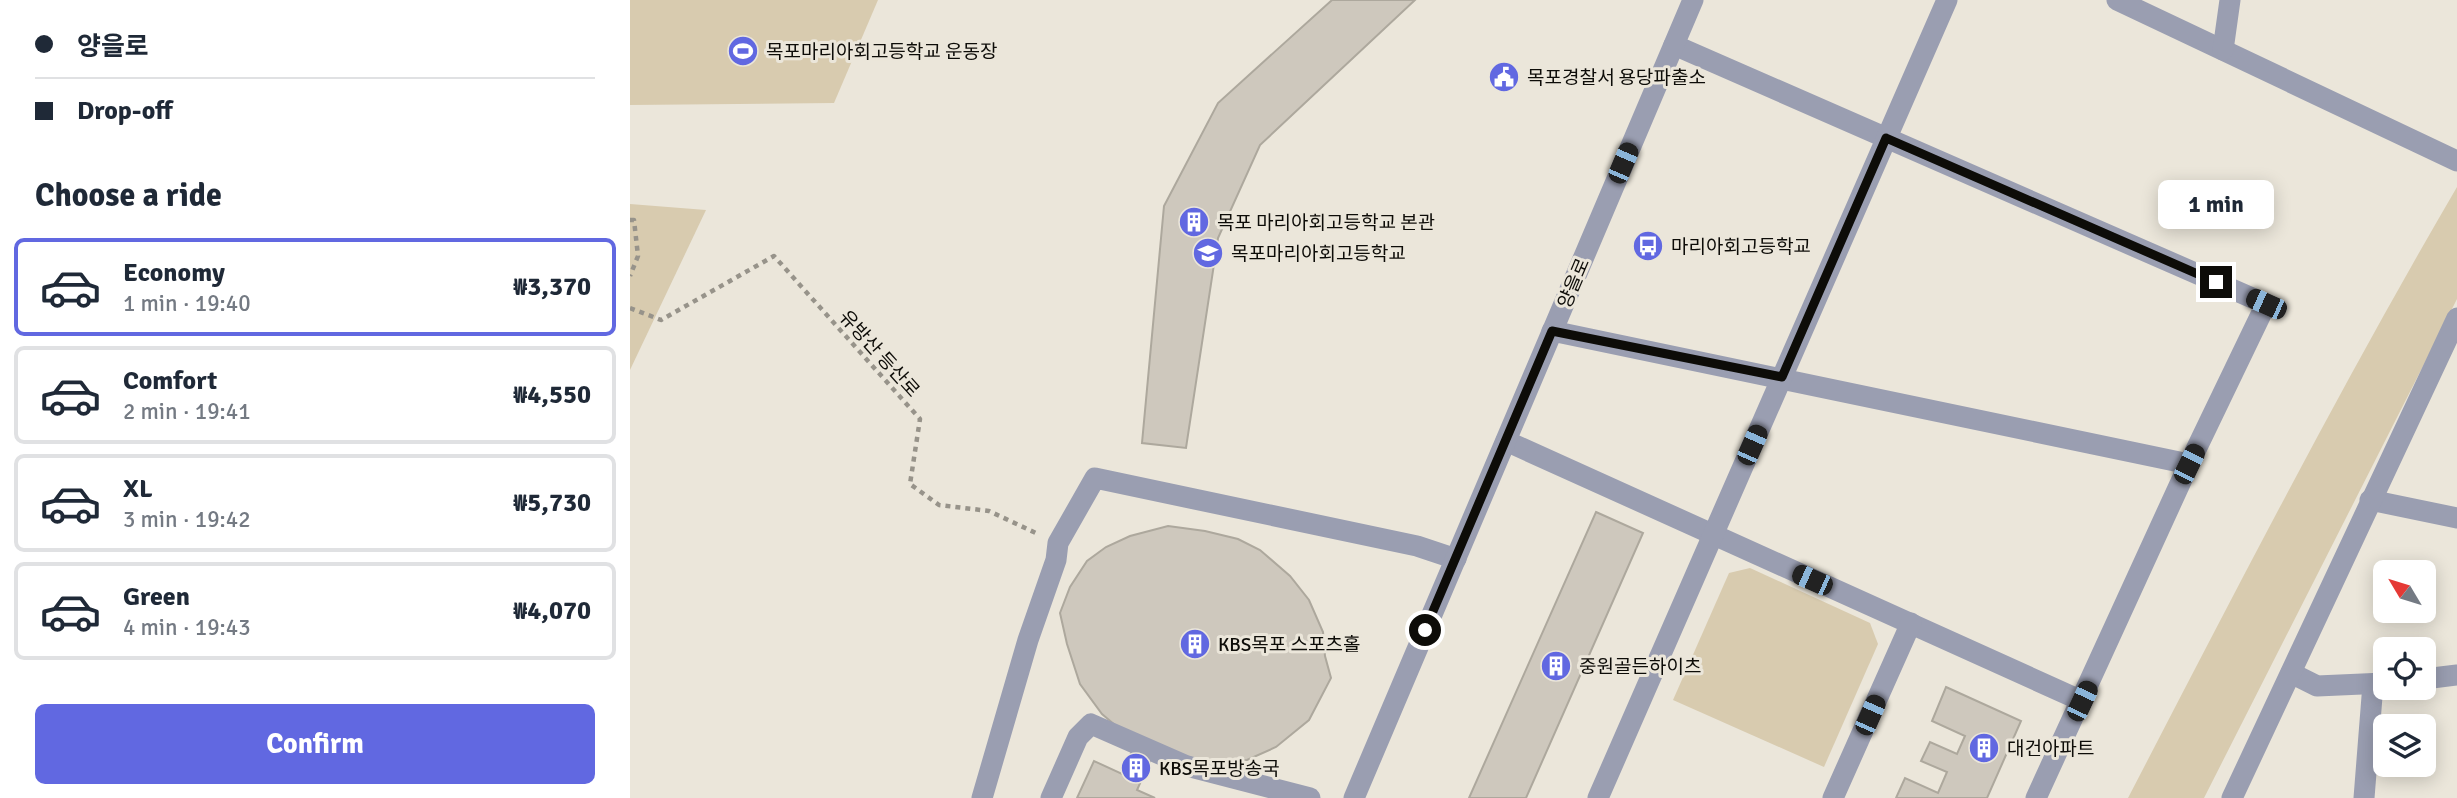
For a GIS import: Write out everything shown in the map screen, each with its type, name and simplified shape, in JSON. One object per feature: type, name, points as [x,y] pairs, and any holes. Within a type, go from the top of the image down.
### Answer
[{"type":"street","name":"양을로","points":[[1353,798],[1693,0]]},
{"type":"street","points":[[1598,798],[1947,0]]},
{"type":"street","points":[[2118,0],[2457,161]]},
{"type":"street","points":[[2223,50],[2230,0]]},
{"type":"street","points":[[1674,45],[2266,304],[2189,464],[2036,798]]},
{"type":"street","points":[[2232,798],[2457,318]]},
{"type":"street","points":[[1552,331],[2189,464]]},
{"type":"street","points":[[1506,441],[2082,701]]},
{"type":"street","points":[[982,798],[1028,640],[1056,560],[1058,543],[1095,478],[1417,546],[1456,559]]},
{"type":"street","points":[[2370,500],[2457,518]]},
{"type":"street","points":[[1833,798],[1911,624]]},
{"type":"street","points":[[2291,673],[2317,686],[2373,683]]},
{"type":"street","points":[[2436,678],[2457,675]]},
{"type":"street","points":[[2370,798],[2364,798],[2377,700]]},
{"type":"street","points":[[1051,798],[1078,737],[1091,724],[1239,789],[1310,798]]},
{"type":"path","points":[[630,220],[634,220],[638,256],[630,275]]},
{"type":"path","name":"유방산 등산로","points":[[630,308],[661,320],[774,256],[920,419],[910,484],[939,505],[989,511],[1058,543]]},
{"type":"shaded area","name":"목포마리아회고등학교 운동장","points":[[630,0],[878,0],[834,103],[630,105]]},
{"type":"shaded area","points":[[2457,187],[2457,299],[2204,798],[2128,798],[2330,414]]},
{"type":"shaded area","points":[[630,204],[706,210],[630,370]]},
{"type":"shaded area","points":[[1750,568],[1870,623],[1878,644],[1824,767],[1673,700],[1729,573]]},
{"type":"building","name":"목포 마리아회고등학교 본관","points":[[1332,0],[1415,0],[1260,145],[1218,238],[1186,448],[1142,443],[1164,206],[1218,103]]},
{"type":"building","name":"중원골든하이츠","points":[[1596,512],[1643,533],[1526,798],[1469,798]]},
{"type":"building","name":"KBS목포 스포츠홀","points":[[1168,526],[1238,539],[1260,550],[1290,576],[1309,600],[1323,632],[1325,656],[1331,678],[1309,720],[1276,747],[1247,760],[1208,762],[1165,751],[1122,731],[1102,714],[1080,684],[1060,613],[1070,587],[1087,561],[1106,547],[1130,536]]},
{"type":"building","name":"대건아파트","points":[[1946,687],[2021,721],[1987,798],[1896,798],[1905,778],[1938,793],[1947,772],[1921,761],[1930,742],[1957,754],[1965,736],[1932,721]]},
{"type":"building","name":"KBS목포방송국","points":[[1132,751],[1144,754],[1142,758],[1150,761],[1137,790],[1155,798],[1077,798],[1094,761],[1122,774]]},
{"type":"place","name":"목포마리아회고등학교 운동장","points":[[743,51]]},
{"type":"place","name":"목포경찰서 용당파출소","points":[[1504,77]]},
{"type":"place","name":"목포 마리아회고등학교 본관","points":[[1194,222]]},
{"type":"place","name":"마리아회고등학교","points":[[1648,246]]},
{"type":"place","name":"목포마리아회고등학교","points":[[1208,253]]},
{"type":"place","name":"KBS목포 스포츠홀","points":[[1195,644]]},
{"type":"place","name":"중원골든하이츠","points":[[1556,666]]},
{"type":"place","name":"대건아파트","points":[[1984,748]]},
{"type":"place","name":"KBS목포방송국","points":[[1136,768]]},
{"type":"route","points":[[1425,630],[1552,331],[1782,377],[1886,138],[2216,282]]}]
